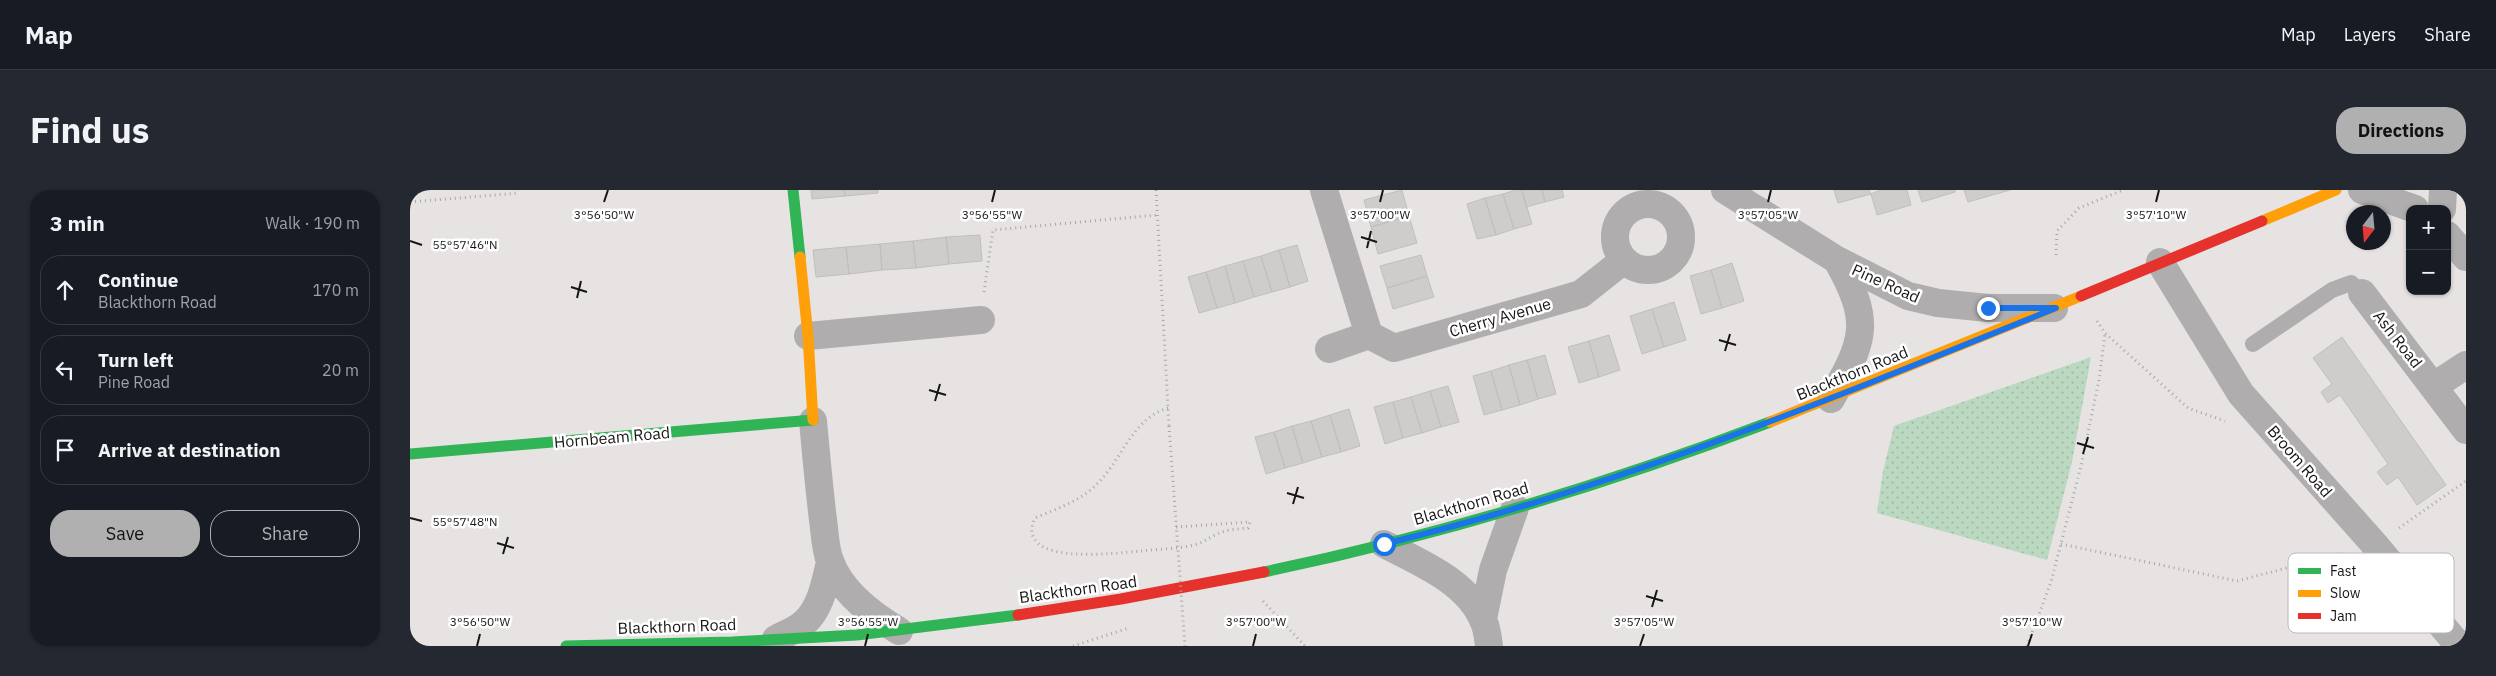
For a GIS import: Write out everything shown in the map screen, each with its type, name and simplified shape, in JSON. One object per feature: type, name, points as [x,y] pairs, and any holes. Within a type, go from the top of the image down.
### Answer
[{"type":"street","points":[[776,639],[804,623],[816,606],[824,590],[830,562],[813,421],[808,336],[793,190]]},
{"type":"street","points":[[1324,190],[1369,335],[1329,349]]},
{"type":"street","name":"Pine Road","points":[[1725,190],[1837,260],[1908,296],[1938,303],[1988,308],[2056,308]]},
{"type":"street","name":"Blackthorn Road","points":[[566,646],[776,639],[899,631],[1119,601],[1245,577],[1456,526],[1651,466],[1831,400],[2336,190]]},
{"type":"street","points":[[2362,190],[2406,206]]},
{"type":"street","points":[[2442,205],[2444,190]]},
{"type":"street","points":[[2451,239],[2466,256]]},
{"type":"street","name":"Cherry Avenue","points":[[1369,335],[1394,348],[1581,294],[1624,260]]},
{"type":"street","name":"Pine Road","points":[[1831,400],[1850,366],[1860,333],[1862,319],[1853,288],[1837,260]]},
{"type":"street","name":"Broom Road","points":[[2160,262],[2241,394],[2382,553]]},
{"type":"street","name":"Ash Road","points":[[2362,293],[2466,430]]},
{"type":"street","points":[[808,336],[980,320]]},
{"type":"street","points":[[2434,386],[2466,366]]},
{"type":"street","name":"Hornbeam Road","points":[[410,454],[813,421]]},
{"type":"street","points":[[1483,620],[1493,570],[1514,508]]},
{"type":"street","points":[[1384,544],[1452,582],[1466,596],[1483,620],[1489,646]]},
{"type":"street","points":[[830,562],[849,592],[878,619],[899,631]]},
{"type":"street","name":"Broom Road","points":[[2448,633],[2459,646]]},
{"type":"lane","points":[[2253,344],[2332,290],[2351,283],[2362,293]]},
{"type":"path","points":[[1156,190],[1169,426],[1185,646]]},
{"type":"path","points":[[2056,255],[2057,231],[2079,208],[2124,190]]},
{"type":"path","points":[[410,202],[519,193]]},
{"type":"path","points":[[980,320],[992,230],[1157,215]]},
{"type":"path","points":[[2096,320],[2105,333],[2188,408],[2233,423]]},
{"type":"path","points":[[2027,646],[2051,582],[2061,544],[2091,418],[2105,333]]},
{"type":"path","points":[[1168,408],[1157,411],[1141,423],[1098,483],[1073,502],[1035,518],[1032,536],[1038,544],[1050,551],[1071,554],[1111,554],[1195,545],[1222,532],[1248,528],[1250,522],[1176,527]]},
{"type":"path","points":[[2344,553],[2375,545],[2466,482]]},
{"type":"path","points":[[2061,544],[2237,581],[2288,568]]},
{"type":"path","points":[[1245,577],[1265,603],[1305,646]]},
{"type":"green space","points":[[2091,357],[2072,462],[2047,560],[1877,513],[1883,471],[1894,426]]},
{"type":"building","points":[[811,190],[844,190],[845,196],[812,199]]},
{"type":"building","points":[[844,190],[878,190],[878,193],[845,196]]},
{"type":"building","points":[[1402,190],[1409,216],[1371,227],[1364,200]]},
{"type":"building","points":[[1522,190],[1532,224],[1514,229],[1503,194]]},
{"type":"building","points":[[1522,190],[1542,190],[1545,202],[1526,207]]},
{"type":"building","points":[[1542,190],[1562,190],[1564,197],[1545,202]]},
{"type":"building","points":[[1834,190],[1869,190],[1871,194],[1838,203]]},
{"type":"building","points":[[1880,190],[1907,190],[1911,205],[1877,215],[1871,194]]},
{"type":"building","points":[[1918,190],[1955,190],[1955,192],[1922,202]]},
{"type":"building","points":[[1964,190],[2010,190],[1968,202]]},
{"type":"building","points":[[1503,194],[1514,229],[1496,235],[1485,198]]},
{"type":"building","points":[[1485,198],[1496,235],[1477,239],[1467,204]]},
{"type":"building","points":[[1409,216],[1417,243],[1378,254],[1371,227]]},
{"type":"building","points":[[980,235],[982,261],[949,264],[946,237]]},
{"type":"building","points":[[946,237],[949,264],[916,268],[913,241]]},
{"type":"building","points":[[913,241],[916,268],[882,270],[880,244]]},
{"type":"building","points":[[880,244],[882,270],[849,274],[846,247]]},
{"type":"building","points":[[1297,245],[1308,281],[1290,287],[1279,250]]},
{"type":"building","points":[[846,247],[849,274],[816,277],[813,250]]},
{"type":"building","points":[[1279,250],[1290,287],[1272,292],[1261,256]]},
{"type":"building","points":[[1421,255],[1427,276],[1387,288],[1380,266]]},
{"type":"building","points":[[1261,256],[1272,292],[1254,297],[1243,261]]},
{"type":"building","points":[[1243,261],[1254,297],[1235,303],[1225,266]]},
{"type":"building","points":[[1732,263],[1744,301],[1722,308],[1711,270]]},
{"type":"building","points":[[1225,266],[1235,303],[1217,308],[1206,272]]},
{"type":"building","points":[[1711,270],[1722,308],[1701,314],[1690,276]]},
{"type":"building","points":[[1206,272],[1217,308],[1199,313],[1188,277]]},
{"type":"building","points":[[1427,276],[1434,297],[1393,309],[1387,288]]},
{"type":"building","points":[[1674,302],[1686,340],[1664,347],[1652,309]]},
{"type":"building","points":[[1652,309],[1664,347],[1642,354],[1630,316]]},
{"type":"building","points":[[1609,335],[1620,370],[1599,377],[1589,341]]},
{"type":"building","points":[[2342,337],[2446,485],[2417,505],[2398,477],[2387,485],[2377,472],[2388,464],[2340,395],[2328,403],[2321,392],[2332,384],[2313,358]]},
{"type":"building","points":[[1589,341],[1599,377],[1579,383],[1568,347]]},
{"type":"building","points":[[1545,355],[1556,394],[1538,399],[1527,360]]},
{"type":"building","points":[[1527,360],[1538,399],[1520,405],[1509,365]]},
{"type":"building","points":[[1509,365],[1520,405],[1502,410],[1491,371]]},
{"type":"building","points":[[1491,371],[1502,410],[1484,415],[1473,376]]},
{"type":"building","points":[[1448,386],[1459,422],[1441,427],[1430,391]]},
{"type":"building","points":[[1430,391],[1441,427],[1422,433],[1411,397]]},
{"type":"building","points":[[1411,397],[1422,433],[1403,438],[1393,402]]},
{"type":"building","points":[[1393,402],[1403,438],[1385,444],[1374,407]]},
{"type":"building","points":[[1349,409],[1360,446],[1341,452],[1330,415]]},
{"type":"building","points":[[1330,415],[1341,452],[1322,457],[1311,421]]},
{"type":"building","points":[[1311,421],[1322,457],[1303,463],[1292,426]]},
{"type":"building","points":[[1292,426],[1303,463],[1285,468],[1274,432]]},
{"type":"building","points":[[1274,432],[1285,468],[1266,474],[1255,437]]},
{"type":"traffic: fast","points":[[793,190],[800,257]]},
{"type":"traffic: fast","points":[[410,454],[813,420]]},
{"type":"traffic: fast","points":[[1264,572],[1392,542],[1520,507],[1646,467],[1770,422]]},
{"type":"traffic: fast","points":[[566,646],[732,642],[857,635],[1018,615]]},
{"type":"traffic: slow","points":[[2262,221],[2336,190]]},
{"type":"traffic: slow","points":[[800,257],[808,336],[813,420]]},
{"type":"traffic: slow","points":[[1770,422],[2081,296]]},
{"type":"traffic: jam","points":[[2081,296],[2262,221]]},
{"type":"traffic: jam","points":[[1018,615],[1121,599],[1264,572]]},
{"type":"route","points":[[1384,544],[1456,526],[1651,466],[1831,400],[2056,308],[1988,308]]}]
